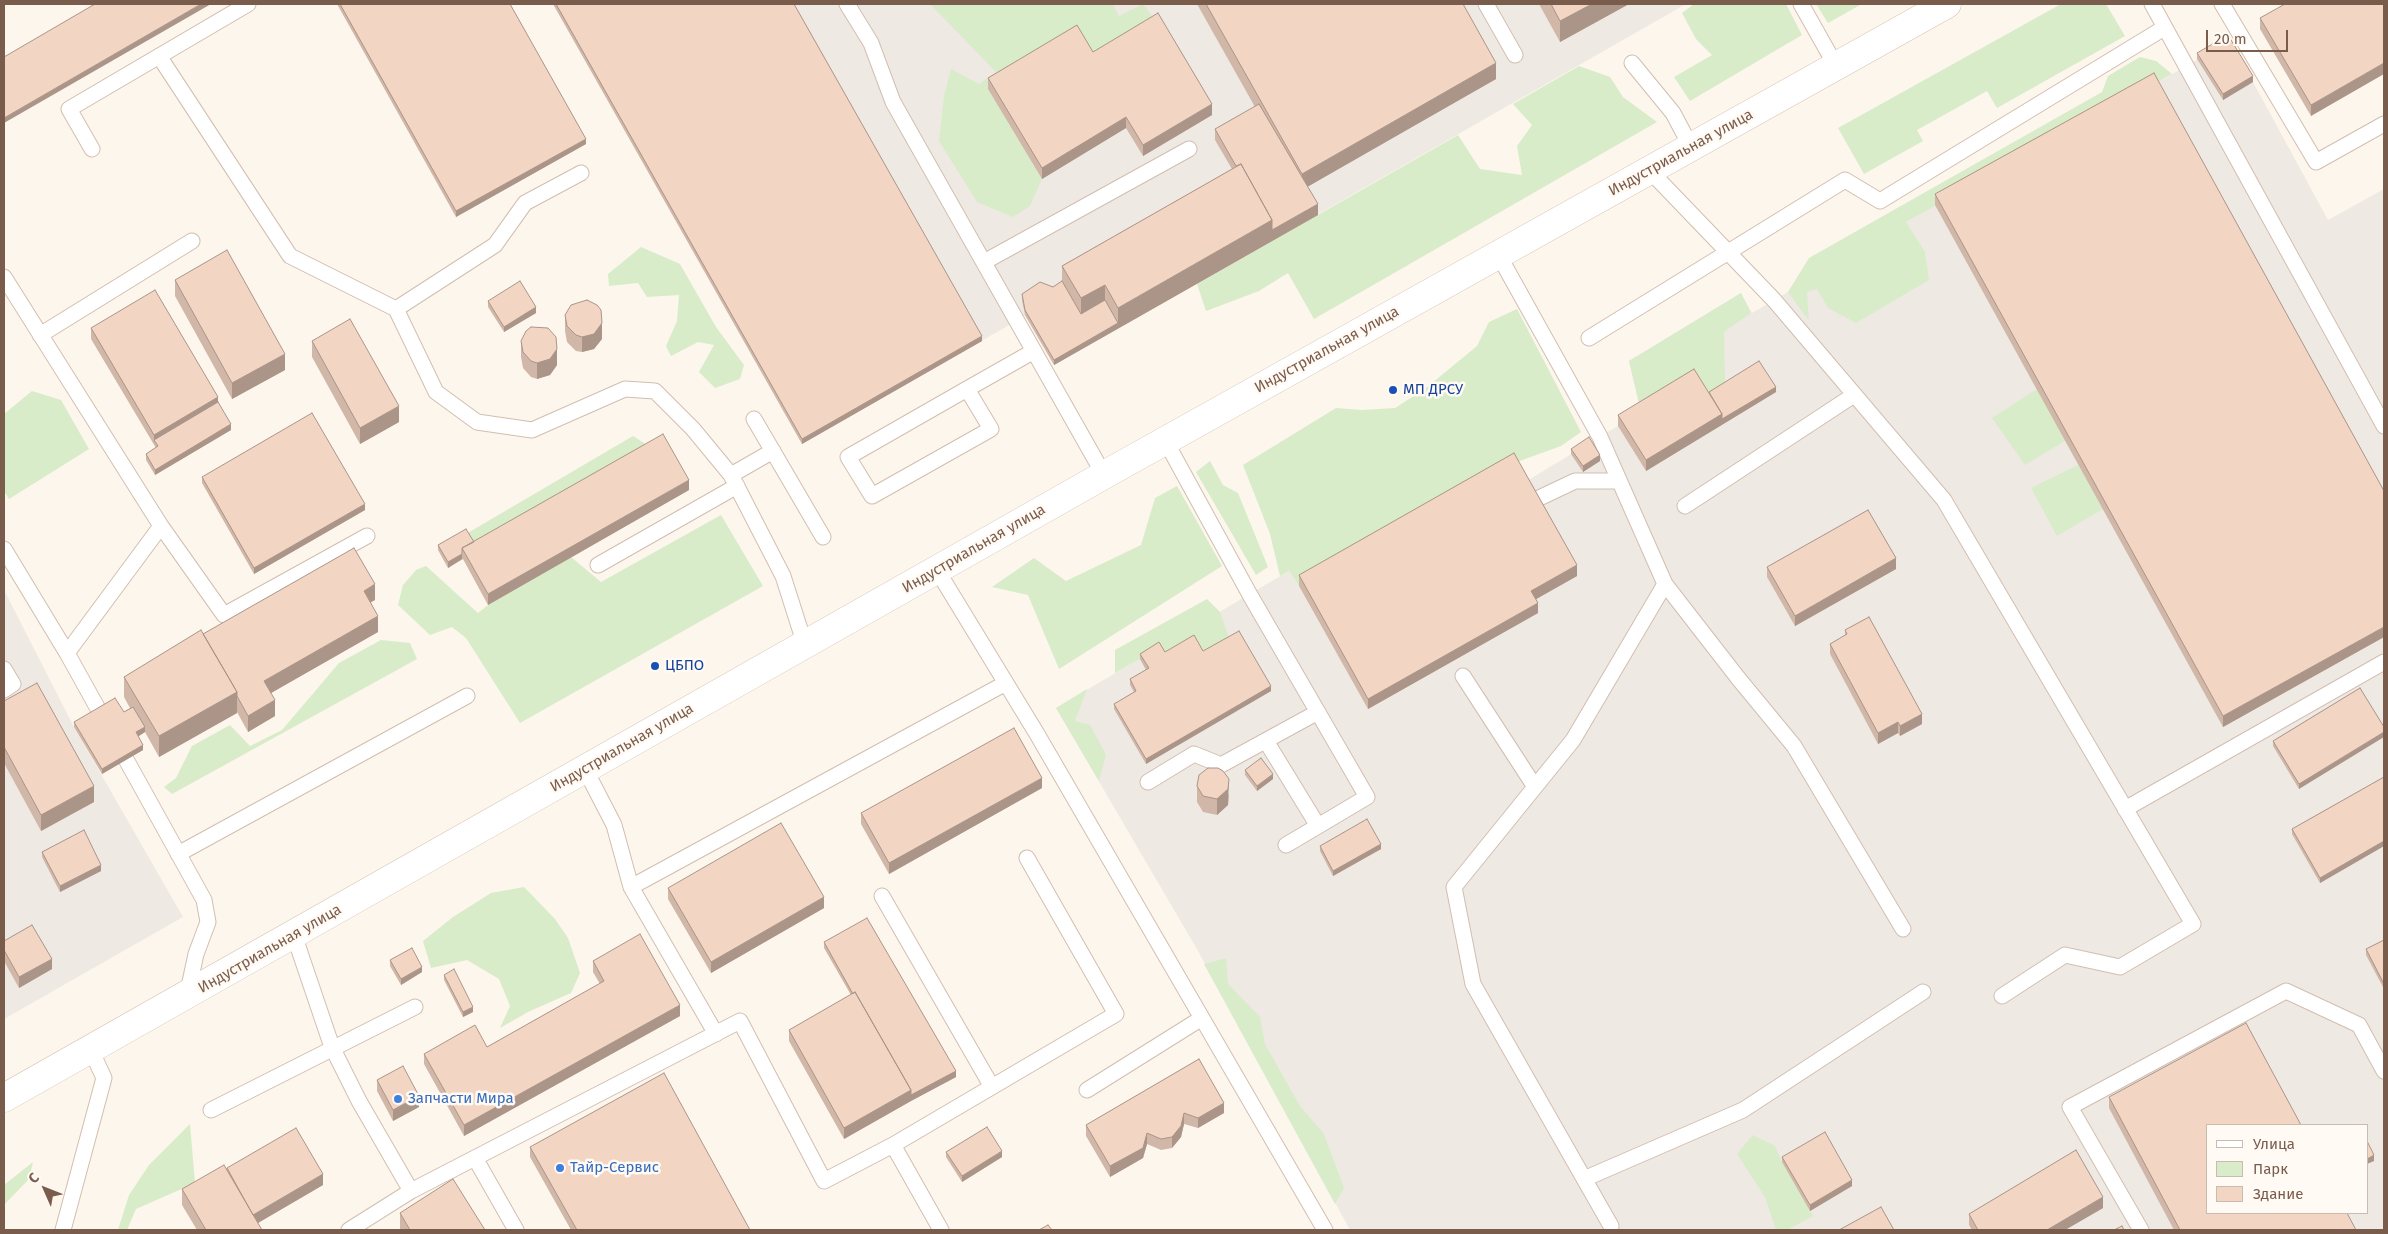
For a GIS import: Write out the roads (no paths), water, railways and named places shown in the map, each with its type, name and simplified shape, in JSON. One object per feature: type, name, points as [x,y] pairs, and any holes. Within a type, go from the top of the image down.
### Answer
[{"type":"main road","name":"Индустриальная улица","points":[[4,1098],[1165,440],[1947,4]]},
{"type":"lane","points":[[92,149],[69,109],[248,4]]},
{"type":"lane","points":[[847,4],[871,43],[893,102],[1104,475]]},
{"type":"lane","points":[[1486,4],[1515,55]]},
{"type":"lane","points":[[1801,4],[1836,66]]},
{"type":"lane","points":[[2152,4],[2384,426]]},
{"type":"lane","points":[[2222,4],[2316,162],[2384,124]]},
{"type":"lane","points":[[1589,338],[1845,180],[1880,201],[2164,28]]},
{"type":"lane","points":[[159,56],[290,256],[396,309],[436,392],[477,422],[532,430],[625,388],[655,391],[693,429],[734,481],[783,576],[805,645]]},
{"type":"lane","points":[[1632,63],[1673,112],[1691,148]]},
{"type":"lane","points":[[984,262],[1189,149]]},
{"type":"lane","points":[[1649,170],[1774,300],[1944,500],[2193,924],[2120,967],[2065,955],[2002,996]]},
{"type":"lane","points":[[396,309],[495,245],[524,203],[581,173]]},
{"type":"lane","points":[[40,335],[192,241]]},
{"type":"lane","points":[[1498,254],[1600,437],[1665,584],[1794,746],[1903,929]]},
{"type":"lane","points":[[4,277],[161,526],[224,615],[367,536]]},
{"type":"lane","points":[[967,389],[991,429],[872,496],[848,457],[967,389],[1034,351]]},
{"type":"lane","points":[[1685,506],[1854,395]]},
{"type":"lane","points":[[754,419],[823,537]]},
{"type":"lane","points":[[1165,440],[1367,796],[1286,846]]},
{"type":"lane","points":[[598,565],[734,481],[773,452]]},
{"type":"lane","points":[[1535,500],[1575,481],[1619,481]]},
{"type":"lane","points":[[67,653],[161,526]]},
{"type":"lane","points":[[4,549],[67,653],[204,900],[208,922],[196,954],[187,996]]},
{"type":"lane","points":[[937,570],[1006,684],[1325,1230]]},
{"type":"lane","points":[[1611,1226],[1473,984],[1454,887],[1573,740],[1665,584]]},
{"type":"lane","points":[[2125,808],[2384,662]]},
{"type":"lane","points":[[4,669],[13,684],[4,690]]},
{"type":"lane","points":[[1463,676],[1535,787]]},
{"type":"lane","points":[[631,887],[1006,684]]},
{"type":"lane","points":[[178,854],[467,696]]},
{"type":"lane","points":[[1148,782],[1194,754],[1221,765],[1318,712]]},
{"type":"lane","points":[[1266,740],[1318,826]]},
{"type":"lane","points":[[585,769],[614,825],[631,887],[716,1034]]},
{"type":"lane","points":[[350,1230],[411,1191],[740,1021],[824,1181],[893,1145],[1116,1014],[1027,858]]},
{"type":"lane","points":[[882,896],[992,1087]]},
{"type":"lane","points":[[294,935],[332,1048],[359,1101],[411,1191]]},
{"type":"lane","points":[[2141,1230],[2070,1107],[2286,991],[2360,1025],[2384,1071]]},
{"type":"lane","points":[[1584,1179],[1743,1110],[1923,992]]},
{"type":"lane","points":[[211,1110],[415,1006]]},
{"type":"lane","points":[[1087,1090],[1202,1018]]},
{"type":"lane","points":[[61,1228],[104,1078],[91,1050]]},
{"type":"lane","points":[[893,1145],[941,1230]]},
{"type":"lane","points":[[475,1158],[516,1230]]},
{"type":"place","name":"МП ДРСУ","points":[[1393,390]]},
{"type":"place","name":"ЦБПО","points":[[655,666]]},
{"type":"place","name":"Запчасти Мира","points":[[398,1099]]},
{"type":"place","name":"Тайр-Сервис","points":[[560,1168]]}]
